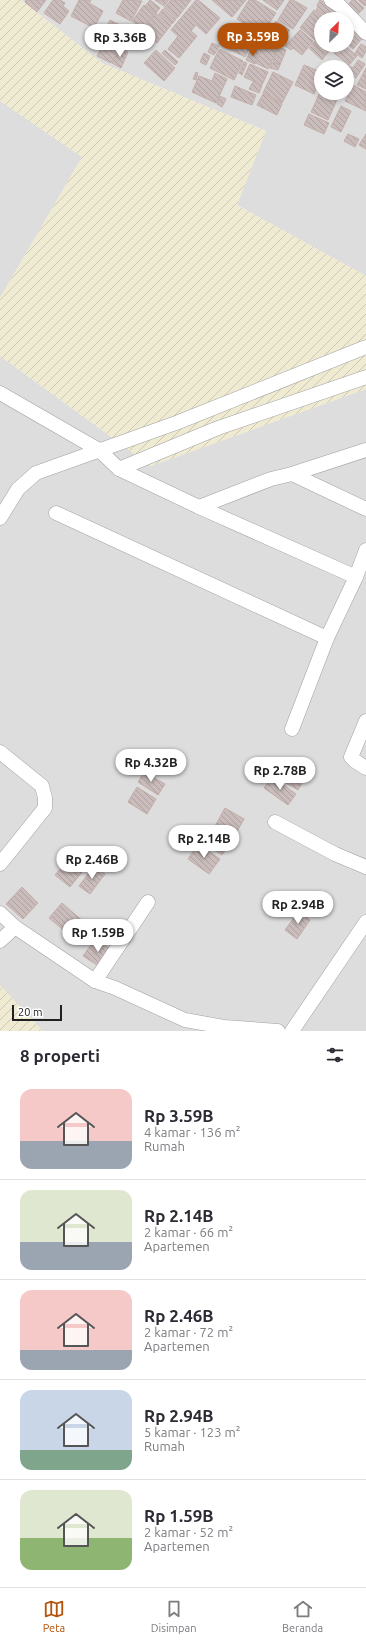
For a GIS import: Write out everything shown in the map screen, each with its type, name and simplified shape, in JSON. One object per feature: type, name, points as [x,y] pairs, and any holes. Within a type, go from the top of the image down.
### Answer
[{"type":"street","points":[[331,0],[340,6],[366,33]]},
{"type":"street","points":[[0,518],[18,489],[36,472],[176,423],[366,347]]},
{"type":"street","points":[[119,469],[218,428],[366,377]]},
{"type":"street","points":[[0,393],[99,450],[119,469],[356,578]]},
{"type":"street","points":[[199,507],[271,479],[292,474],[366,450]]},
{"type":"street","points":[[292,474],[366,509]]},
{"type":"street","points":[[56,513],[327,638]]},
{"type":"street","points":[[292,729],[327,638],[356,578],[366,550]]},
{"type":"street","points":[[366,721],[351,757],[355,762],[366,768]]},
{"type":"street","points":[[0,752],[42,786],[45,798],[45,808],[0,864]]},
{"type":"street","points":[[275,822],[335,854],[366,867]]},
{"type":"street","points":[[94,981],[148,902]]},
{"type":"street","points":[[0,913],[15,927],[94,981],[115,988],[185,1020],[224,1029],[278,1031]]},
{"type":"street","points":[[292,1031],[366,922]]},
{"type":"street","points":[[0,941],[15,927]]},
{"type":"shaded area","points":[[0,0],[21,0],[102,63],[266,131],[237,205],[366,276],[366,389],[151,466],[0,356],[0,298],[82,157],[0,101]]},
{"type":"shaded area","points":[[21,0],[366,0],[366,276],[237,205],[266,131],[102,63]]},
{"type":"shaded area","points":[[0,101],[82,157],[0,298]]},
{"type":"shaded area","points":[[0,356],[151,466],[366,389],[366,1031],[0,1031]]},
{"type":"shaded area","points":[[0,985],[43,1031],[0,1031]]},
{"type":"building","points":[[26,0],[46,0],[37,12],[25,2]]},
{"type":"building","points":[[53,0],[60,0],[65,3],[63,6],[69,11],[60,24],[44,13]]},
{"type":"building","points":[[79,0],[91,0],[89,3],[103,11],[94,28],[71,16]]},
{"type":"building","points":[[123,0],[142,1],[131,21],[116,13]]},
{"type":"building","points":[[150,0],[160,8],[156,13],[146,5]]},
{"type":"building","points":[[155,0],[169,0],[164,6]]},
{"type":"building","points":[[171,0],[191,0],[177,18],[164,8]]},
{"type":"building","points":[[196,0],[220,18],[206,34],[196,25],[191,31],[197,36],[179,58],[168,49],[178,36],[171,30]]},
{"type":"building","points":[[212,0],[246,0],[232,17]]},
{"type":"building","points":[[249,0],[255,0],[276,13],[262,34],[237,19]]},
{"type":"building","points":[[263,0],[284,0],[277,10]]},
{"type":"building","points":[[290,0],[293,0],[307,8],[293,29],[278,20]]},
{"type":"building","points":[[320,0],[326,3],[325,5],[335,12],[319,12],[316,10],[318,7],[317,5]]},
{"type":"building","points":[[352,0],[355,0],[364,8],[358,14],[348,5]]},
{"type":"building","points":[[358,0],[366,0],[366,5],[365,6]]},
{"type":"building","points":[[144,5],[155,13],[143,29],[132,21]]},
{"type":"building","points":[[163,9],[176,19],[172,24],[159,14]]},
{"type":"building","points":[[314,10],[317,12],[314,12],[314,39],[300,28]]},
{"type":"building","points":[[156,13],[171,25],[157,43],[142,32]]},
{"type":"building","points":[[110,20],[130,30],[122,46],[102,36]]},
{"type":"building","points":[[276,21],[290,30],[286,35],[272,26]]},
{"type":"building","points":[[356,26],[366,34],[354,48],[354,28]]},
{"type":"building","points":[[238,27],[256,36],[245,57],[219,44],[224,34],[233,38]]},
{"type":"building","points":[[271,28],[285,36],[281,44],[266,35]]},
{"type":"building","points":[[132,30],[137,32],[129,49],[124,47]]},
{"type":"building","points":[[300,30],[313,41],[302,55],[293,48],[291,50],[285,46]]},
{"type":"building","points":[[257,37],[265,41],[260,52],[252,48]]},
{"type":"building","points":[[105,40],[119,47],[111,63],[97,56]]},
{"type":"building","points":[[265,42],[278,47],[268,69],[256,63]]},
{"type":"building","points":[[314,42],[314,52],[328,52],[322,60],[309,48]]},
{"type":"building","points":[[212,43],[219,46],[214,55],[208,52]]},
{"type":"building","points":[[361,44],[366,47],[366,51],[362,58],[355,53]]},
{"type":"building","points":[[278,47],[286,50],[280,65],[273,61]]},
{"type":"building","points":[[120,48],[128,52],[121,68],[112,63]]},
{"type":"building","points":[[219,49],[243,61],[234,80],[210,68]]},
{"type":"building","points":[[251,49],[259,53],[255,64],[246,60]]},
{"type":"building","points":[[156,50],[175,68],[164,81],[144,63]]},
{"type":"building","points":[[165,50],[178,62],[175,65],[162,53]]},
{"type":"building","points":[[352,52],[357,56],[353,60],[343,60],[334,53]]},
{"type":"building","points":[[204,53],[210,56],[206,65],[200,62]]},
{"type":"building","points":[[358,60],[365,64],[356,78],[354,77],[354,66]]},
{"type":"building","points":[[244,62],[247,63],[242,75],[239,73]]},
{"type":"building","points":[[272,62],[280,65],[278,70],[270,68]]},
{"type":"building","points":[[250,64],[268,72],[262,85],[244,77]]},
{"type":"building","points":[[304,65],[314,69],[314,94],[295,85]]},
{"type":"building","points":[[366,68],[366,89],[357,85]]},
{"type":"building","points":[[196,72],[198,73],[196,80],[193,79]]},
{"type":"building","points":[[273,72],[293,82],[282,103],[263,93]]},
{"type":"building","points":[[215,73],[227,79],[216,103],[192,92],[199,76],[212,81]]},
{"type":"building","points":[[253,82],[262,86],[259,93],[249,89]]},
{"type":"building","points":[[235,86],[256,95],[252,105],[231,97]]},
{"type":"building","points":[[354,86],[366,92],[366,111],[345,101],[354,100]]},
{"type":"building","points":[[263,94],[282,104],[277,115],[257,105]]},
{"type":"building","points":[[220,96],[226,99],[222,107],[217,104]]},
{"type":"building","points":[[316,100],[337,100],[328,120],[311,112]]},
{"type":"building","points":[[341,106],[351,111],[341,132],[331,127]]},
{"type":"building","points":[[309,114],[329,123],[324,134],[304,125]]},
{"type":"building","points":[[348,134],[359,139],[355,147],[344,141]]},
{"type":"building","points":[[366,134],[366,149],[359,145]]},
{"type":"building","points":[[287,765],[306,776],[298,790],[278,778]]},
{"type":"building","points":[[144,772],[165,784],[158,795],[138,782]]},
{"type":"building","points":[[272,777],[296,794],[288,805],[264,788]]},
{"type":"building","points":[[137,787],[156,799],[147,814],[128,802]]},
{"type":"building","points":[[225,808],[244,819],[234,837],[215,826]]},
{"type":"building","points":[[213,831],[231,842],[222,855],[205,844]]},
{"type":"building","points":[[198,844],[220,859],[209,874],[188,859]]},
{"type":"building","points":[[73,854],[87,866],[70,887],[55,875]]},
{"type":"building","points":[[94,866],[105,874],[90,894],[79,886]]},
{"type":"building","points":[[22,887],[38,903],[23,919],[6,904]]},
{"type":"building","points":[[62,903],[85,923],[72,937],[49,918]]},
{"type":"building","points":[[299,911],[310,920],[297,939],[285,930]]},
{"type":"building","points":[[95,939],[112,950],[100,967],[83,956]]}]
